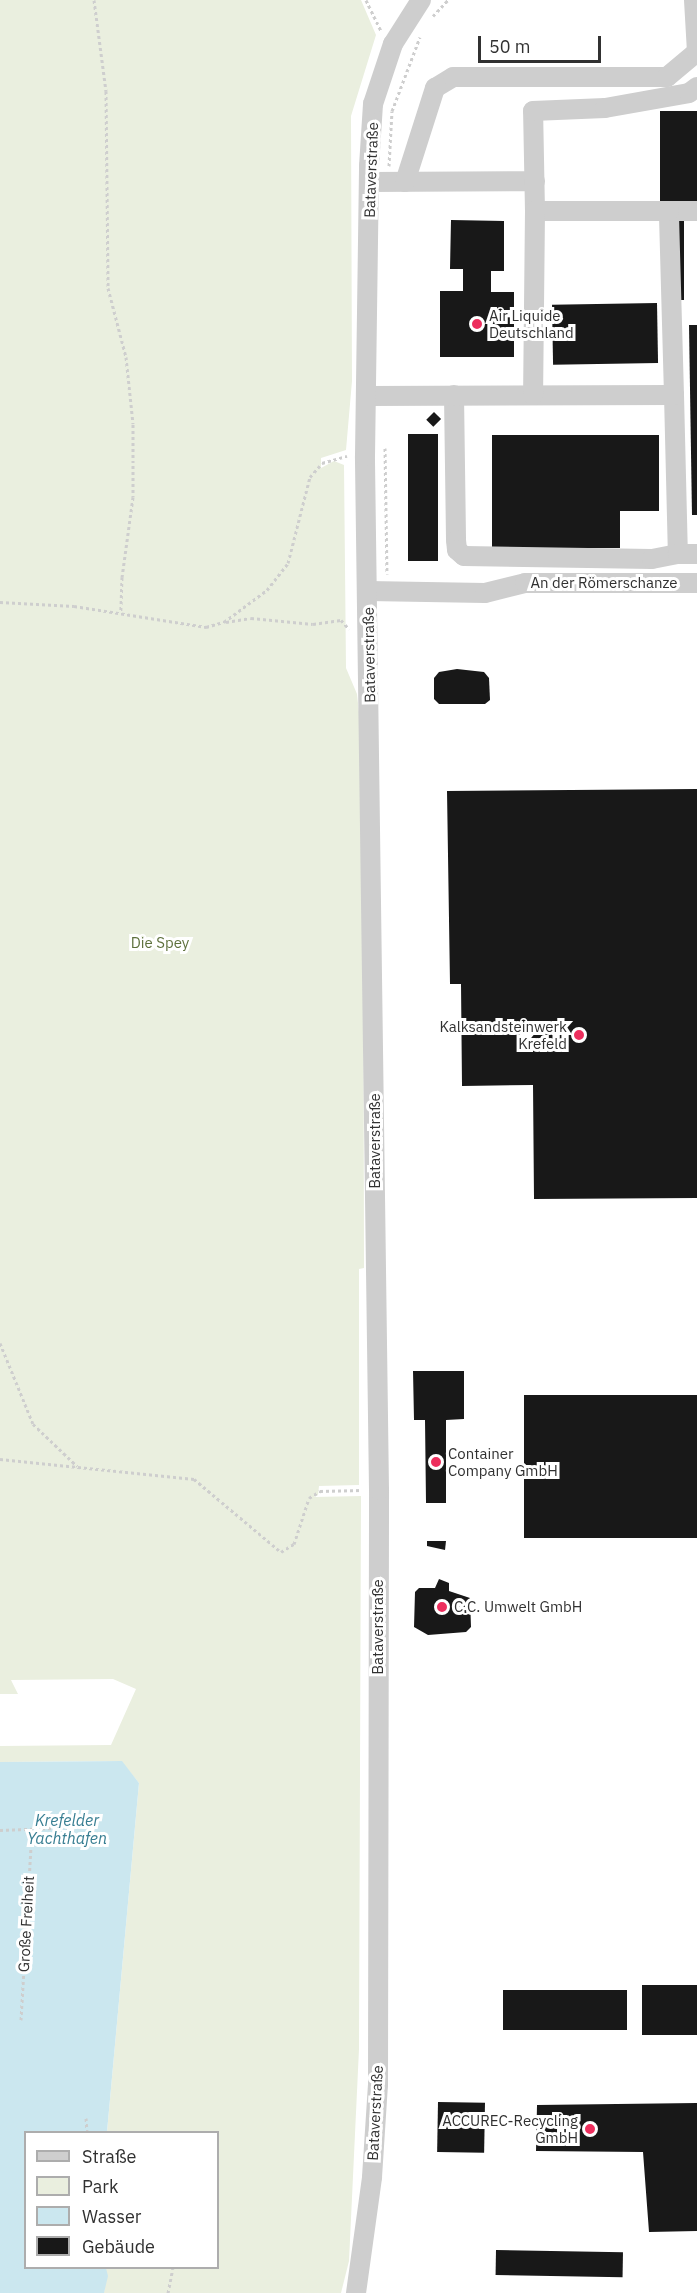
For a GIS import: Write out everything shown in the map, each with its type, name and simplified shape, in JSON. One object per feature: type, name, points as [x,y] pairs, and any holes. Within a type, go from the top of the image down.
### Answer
[{"type":"street","name":"Bataverstraße","points":[[356,2293],[372,2177],[378,2085],[377,591],[365,456],[368,396],[387,182],[373,104],[393,44],[421,0]]},
{"type":"street","points":[[534,181],[387,182],[435,88],[453,77],[667,78],[697,52],[694,0]]},
{"type":"street","points":[[533,395],[535,211],[533,111],[605,108],[689,93],[697,87]]},
{"type":"street","points":[[535,211],[697,211]]},
{"type":"street","points":[[454,395],[456,540],[457,550],[464,556],[652,559],[688,554],[674,395],[669,211]]},
{"type":"street","points":[[368,396],[674,395]]},
{"type":"street","name":"An der Römerschanze","points":[[377,591],[485,593],[525,583],[697,583]]},
{"type":"path","points":[[94,0],[106,91],[108,288],[126,357],[133,424],[133,496],[122,577],[121,612]]},
{"type":"path","points":[[366,0],[383,33]]},
{"type":"path","points":[[429,20],[448,0]]},
{"type":"path","points":[[387,182],[392,111],[409,58],[424,30]]},
{"type":"path","points":[[377,591],[384,440]]},
{"type":"path","points":[[224,622],[267,590],[288,563],[310,477],[322,463],[335,457],[365,456]]},
{"type":"path","points":[[0,602],[121,612],[206,627],[251,618],[313,624],[341,620],[349,628]]},
{"type":"path","points":[[0,1343],[33,1424],[78,1467]]},
{"type":"path","points":[[0,1459],[194,1479],[281,1552],[294,1544],[309,1498],[320,1491],[379,1490]]},
{"type":"path","points":[[0,1830],[80,1827]]},
{"type":"path","name":"Große Freiheit","points":[[21,2020],[32,1829]]},
{"type":"path","points":[[86,2118],[87,2131]]},
{"type":"path","points":[[168,2293],[173,2269]]},
{"type":"green space","name":"Die Spey","points":[[0,0],[361,0],[376,35],[351,116],[352,381],[346,450],[321,458],[321,468],[334,461],[344,465],[346,668],[357,694],[363,750],[364,1268],[359,1269],[359,1485],[319,1486],[318,1495],[314,1497],[361,1496],[359,2049],[349,2261],[341,2293],[104,2293],[106,2269],[219,2269],[219,2131],[107,2131],[139,1783],[121,1761],[0,1762],[0,1746],[111,1745],[136,1689],[113,1679],[11,1680],[18,1694],[0,1694]]},
{"type":"water","name":"Krefelder Yachthafen","points":[[122,1761],[139,1783],[107,2131],[24,2131],[24,2269],[106,2269],[108,2276],[104,2293],[0,2293],[0,1762]]},
{"type":"building","points":[[660,111],[697,111],[697,202],[660,202]]},
{"type":"building","points":[[677,217],[684,217],[684,300],[677,300]]},
{"type":"building","points":[[451,220],[504,221],[504,271],[491,271],[491,292],[514,292],[514,357],[440,357],[440,291],[463,291],[463,269],[450,269]]},
{"type":"building","points":[[657,303],[658,363],[553,365],[552,305]]},
{"type":"building","points":[[689,325],[697,325],[697,515],[692,515]]},
{"type":"building","points":[[434,412],[441,419],[433,427],[426,420]]},
{"type":"building","points":[[408,434],[438,434],[438,561],[408,561]]},
{"type":"building","points":[[492,435],[659,435],[659,511],[620,511],[620,548],[492,548]]},
{"type":"building","points":[[457,669],[484,672],[489,678],[490,700],[485,704],[439,704],[434,699],[434,678],[439,672]]},
{"type":"building","name":"Kalksandsteinwerk Krefeld","points":[[697,789],[697,1198],[534,1199],[533,1085],[462,1086],[461,984],[450,984],[447,791]]},
{"type":"building","name":"Container Company GmbH","points":[[413,1371],[464,1371],[464,1419],[446,1420],[446,1503],[426,1503],[425,1420],[414,1420]]},
{"type":"building","points":[[524,1395],[697,1395],[697,1538],[524,1538]]},
{"type":"building","points":[[427,1541],[446,1541],[445,1550],[427,1546]]},
{"type":"building","name":"C.C. Umwelt GmbH","points":[[439,1579],[449,1583],[449,1591],[470,1598],[471,1627],[466,1632],[428,1635],[414,1627],[415,1592],[419,1588],[435,1588]]},
{"type":"building","points":[[642,1985],[697,1985],[697,2035],[642,2035]]},
{"type":"building","points":[[503,1990],[627,1990],[627,2030],[503,2030]]},
{"type":"building","points":[[438,2102],[485,2103],[484,2153],[437,2152]]},
{"type":"building","points":[[697,2103],[697,2231],[649,2232],[643,2152],[536,2151],[537,2105]]},
{"type":"building","points":[[496,2250],[623,2252],[623,2277],[496,2275]]},
{"type":"place","name":"Air Liquide Deutschland","points":[[477,324]]},
{"type":"place","name":"Kalksandsteinwerk Krefeld","points":[[579,1035]]},
{"type":"place","name":"Container Company GmbH","points":[[436,1462]]},
{"type":"place","name":"C.C. Umwelt GmbH","points":[[442,1607]]},
{"type":"place","name":"ACCUREC-Recycling GmbH","points":[[590,2129]]}]
